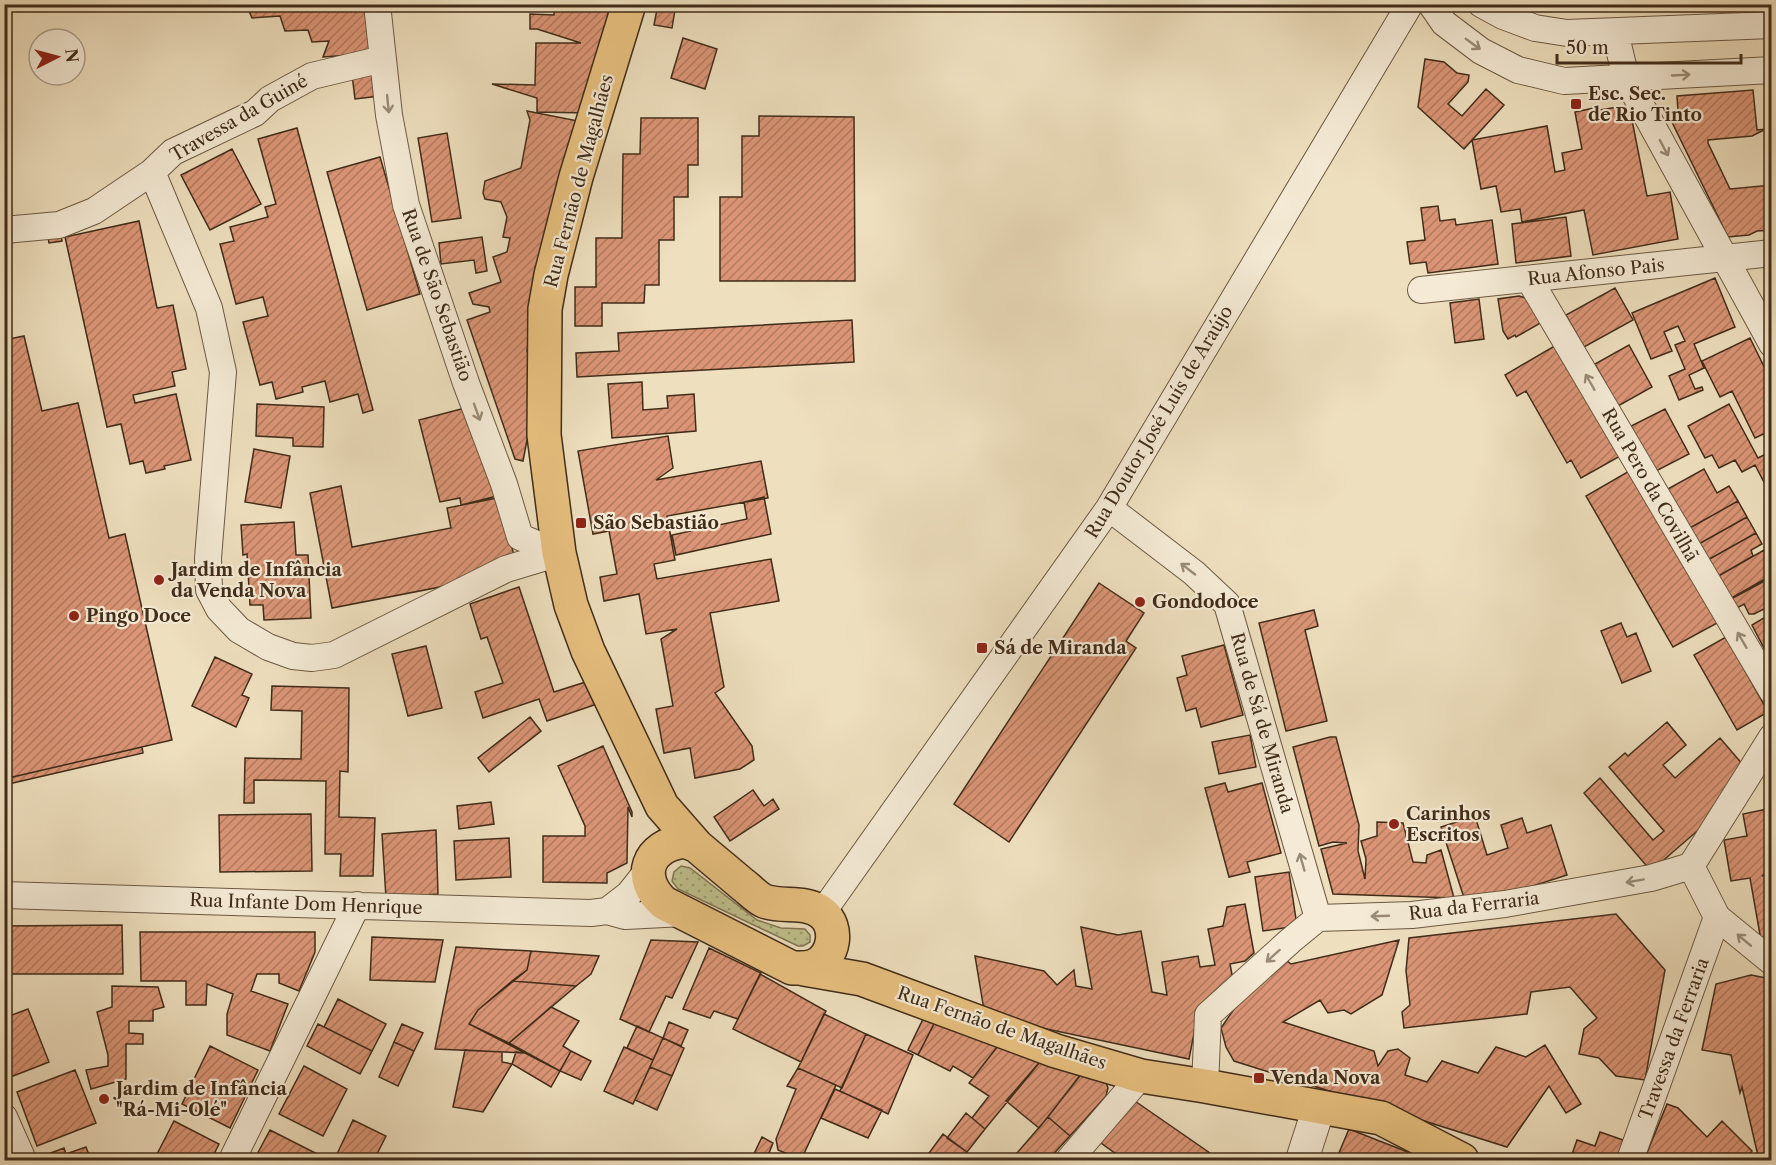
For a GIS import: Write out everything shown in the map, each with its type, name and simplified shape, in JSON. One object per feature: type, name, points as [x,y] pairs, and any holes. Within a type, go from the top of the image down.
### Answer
[{"type":"main road","name":"Rua Fernão de Magalhães","points":[[629,4],[576,177],[559,241],[545,309],[544,435],[559,553],[571,605],[588,651],[662,806],[697,846],[762,900],[778,905],[811,907],[828,924]]},
{"type":"main road","name":"Rua Fernão de Magalhães","points":[[662,806],[649,883],[654,894],[664,903],[792,968],[862,979],[1056,1051],[1142,1076],[1381,1118],[1462,1161]]},
{"type":"main road","points":[[654,859],[672,843],[685,842],[697,846]]},
{"type":"main road","points":[[804,969],[826,958],[832,946],[828,924]]},
{"type":"main road","points":[[828,924],[862,979]]},
{"type":"street","name":"Rua de São Sebastião","points":[[377,4],[389,114],[406,205],[466,383],[504,484],[520,537],[559,553]]},
{"type":"street","name":"Rua Doutor José Luís de Araújo","points":[[828,924],[1109,508],[1410,4]]},
{"type":"street","points":[[1431,4],[1444,23],[1481,51],[1518,70],[1563,81],[1772,70]]},
{"type":"street","points":[[1481,4],[1503,16],[1535,28],[1567,33],[1772,25]]},
{"type":"street","points":[[1615,32],[1626,78],[1772,344]]},
{"type":"street","name":"Travessa da Guiné","points":[[4,230],[59,225],[94,211],[152,172],[173,152],[255,113],[270,99],[312,76],[383,59]]},
{"type":"street","points":[[152,172],[209,308],[223,372],[208,558],[209,590],[219,609],[238,630],[268,647],[293,656],[312,658],[334,655],[506,569],[559,553]]},
{"type":"street","name":"Rua Afonso Pais","points":[[1421,290],[1772,253]]},
{"type":"street","name":"Rua Pero da Covilhã","points":[[1529,279],[1772,690]]},
{"type":"street","name":"Rua de Sá de Miranda","points":[[1109,508],[1194,573],[1227,604],[1318,918]]},
{"type":"street","points":[[1772,736],[1691,866],[1717,917],[1772,962]]},
{"type":"street","points":[[607,911],[629,894],[654,859]]},
{"type":"street","name":"Rua da Ferraria","points":[[1318,918],[1412,915],[1505,904],[1651,878],[1691,866]]},
{"type":"street","name":"Rua Infante Dom Henrique","points":[[4,895],[591,913],[607,911],[625,916],[684,913]]},
{"type":"street","points":[[232,1161],[357,905]]},
{"type":"street","name":"Travessa da Ferraria","points":[[1630,1161],[1717,917]]},
{"type":"street","points":[[1205,1086],[1208,1015],[1318,918]]},
{"type":"street","points":[[1069,1161],[1142,1076]]},
{"type":"street","points":[[1302,1161],[1319,1107]]},
{"type":"street","points":[[4,1117],[23,1161]]},
{"type":"green space","points":[[681,866],[690,868],[757,920],[781,928],[805,929],[810,935],[810,942],[798,946],[678,889],[672,881],[674,872]]},
{"type":"building","points":[[246,4],[374,4],[378,53],[323,57],[329,41],[312,42],[308,30],[285,31],[280,16],[252,18]]},
{"type":"building","points":[[554,4],[620,4],[587,113],[537,112],[537,98],[492,84],[535,85],[536,43],[581,43],[537,29],[530,29],[530,14],[554,15]]},
{"type":"building","points":[[658,4],[676,4],[672,28],[654,25]]},
{"type":"building","points":[[683,38],[717,49],[705,89],[671,78]]},
{"type":"building","points":[[1425,59],[1444,62],[1457,73],[1469,75],[1468,82],[1448,104],[1462,116],[1486,89],[1504,105],[1464,149],[1418,107]]},
{"type":"building","points":[[375,63],[380,96],[355,99],[351,66]]},
{"type":"building","points":[[1753,90],[1757,130],[1766,129],[1752,136],[1708,140],[1708,143],[1730,189],[1772,185],[1772,230],[1728,237],[1669,116],[1678,111],[1677,96]]},
{"type":"building","points":[[1629,105],[1647,196],[1670,192],[1678,239],[1593,255],[1584,210],[1522,222],[1520,209],[1501,212],[1496,186],[1481,189],[1472,140],[1547,126],[1555,172],[1565,170],[1562,153],[1582,149],[1575,112]]},
{"type":"building","points":[[527,111],[578,121],[555,208],[527,351],[538,382],[523,461],[515,459],[467,320],[490,312],[489,307],[473,304],[469,293],[501,282],[493,257],[507,252],[510,238],[503,237],[507,217],[501,202],[485,199],[483,193],[485,181],[521,168],[530,120]]},
{"type":"building","points":[[759,116],[854,117],[855,281],[720,281],[720,197],[742,197],[742,136],[759,136]]},
{"type":"building","points":[[641,118],[698,118],[698,165],[688,165],[688,197],[674,197],[674,240],[659,240],[659,285],[645,285],[644,303],[602,303],[602,326],[575,326],[575,287],[596,287],[596,238],[622,238],[623,154],[640,154]]},
{"type":"building","points":[[297,128],[373,410],[363,413],[358,394],[330,402],[325,381],[302,387],[303,392],[276,399],[272,382],[260,385],[243,322],[268,316],[263,297],[236,304],[220,244],[234,241],[230,227],[268,217],[265,207],[276,204],[258,139]]},
{"type":"building","points":[[447,133],[461,218],[432,222],[418,138]]},
{"type":"building","points":[[232,149],[261,204],[210,230],[181,175]]},
{"type":"building","points":[[380,157],[420,294],[367,310],[327,172]]},
{"type":"building","points":[[1438,206],[1440,221],[1455,219],[1456,225],[1492,220],[1498,264],[1428,273],[1426,262],[1410,264],[1407,242],[1425,240],[1421,208]]},
{"type":"building","points":[[1566,217],[1571,256],[1516,263],[1512,224]]},
{"type":"building","points":[[139,221],[157,308],[173,305],[186,369],[172,372],[175,386],[133,395],[135,403],[176,394],[191,460],[146,473],[143,461],[130,464],[121,424],[107,427],[65,237]]},
{"type":"building","points":[[60,229],[62,241],[49,243],[47,231]]},
{"type":"building","points":[[482,237],[487,271],[476,273],[474,260],[441,264],[439,243]]},
{"type":"building","points":[[1767,271],[1772,271],[1772,303],[1770,301]]},
{"type":"building","points":[[1715,278],[1735,327],[1694,344],[1704,368],[1689,375],[1695,389],[1702,387],[1703,390],[1679,400],[1669,376],[1685,369],[1675,345],[1685,341],[1678,326],[1664,332],[1672,351],[1651,359],[1632,313]]},
{"type":"building","points":[[1615,288],[1633,320],[1584,347],[1566,315]]},
{"type":"building","points":[[1519,296],[1529,299],[1544,321],[1508,339],[1503,331],[1498,299]]},
{"type":"building","points":[[1479,299],[1484,339],[1455,343],[1450,303]]},
{"type":"building","points":[[852,320],[854,362],[577,377],[576,353],[619,351],[618,333]]},
{"type":"building","name":"Pingo Doce","points":[[24,336],[42,411],[78,403],[109,538],[125,534],[172,740],[4,779],[4,340]]},
{"type":"building","points":[[1750,338],[1772,383],[1772,430],[1755,438],[1732,391],[1720,397],[1702,361]]},
{"type":"building","points":[[1558,344],[1622,455],[1581,478],[1571,460],[1567,463],[1526,391],[1517,396],[1505,375]]},
{"type":"building","points":[[1629,345],[1652,387],[1618,406],[1595,364]]},
{"type":"building","points":[[642,382],[643,410],[668,408],[667,396],[694,394],[696,431],[612,438],[608,384]]},
{"type":"building","points":[[257,404],[324,407],[323,447],[293,446],[293,438],[256,436]]},
{"type":"building","points":[[1729,404],[1758,458],[1772,451],[1772,485],[1767,488],[1755,465],[1742,472],[1735,460],[1719,468],[1712,455],[1705,458],[1688,426]]},
{"type":"building","points":[[469,407],[497,496],[461,505],[460,498],[440,502],[419,420]]},
{"type":"building","points":[[1665,409],[1689,454],[1654,472],[1631,426]]},
{"type":"building","points":[[668,436],[673,468],[656,480],[761,461],[768,498],[667,516],[675,560],[654,564],[657,579],[771,559],[779,601],[710,613],[724,687],[715,693],[752,746],[754,760],[740,769],[695,778],[690,748],[664,753],[656,709],[673,706],[661,639],[677,629],[646,634],[639,594],[604,601],[600,577],[617,574],[609,531],[593,534],[578,451]]},
{"type":"building","points":[[254,449],[290,456],[281,508],[245,502]]},
{"type":"building","points":[[1704,469],[1717,493],[1729,486],[1738,501],[1688,529],[1666,490]]},
{"type":"building","points":[[1631,470],[1719,622],[1673,647],[1586,496]]},
{"type":"building","points":[[341,486],[352,547],[451,528],[447,508],[502,497],[517,572],[332,608],[310,493]]},
{"type":"building","points":[[764,497],[771,534],[676,555],[672,535],[747,519],[744,502]]},
{"type":"building","points":[[1738,501],[1747,517],[1697,545],[1688,529]]},
{"type":"building","points":[[1747,517],[1756,533],[1706,561],[1697,545]]},
{"type":"building","points":[[294,522],[296,555],[308,555],[311,618],[264,620],[263,605],[250,605],[247,554],[243,555],[241,525]]},
{"type":"building","points":[[1756,533],[1762,544],[1751,550],[1753,556],[1715,578],[1706,561]]},
{"type":"building","points":[[1764,550],[1772,563],[1772,575],[1728,600],[1715,578]]},
{"type":"building","points":[[1772,577],[1772,605],[1754,614],[1749,614],[1744,604],[1737,608],[1731,599]]},
{"type":"building","points":[[1099,583],[1144,613],[1126,641],[1136,648],[1009,842],[954,804]]},
{"type":"building","points":[[519,587],[554,692],[592,680],[600,703],[547,721],[539,699],[483,718],[475,692],[503,683],[487,637],[481,639],[470,604]]},
{"type":"building","points":[[1314,610],[1318,626],[1305,630],[1327,721],[1286,731],[1259,623]]},
{"type":"building","points":[[1772,613],[1772,658],[1766,652],[1752,625]]},
{"type":"building","points":[[1621,623],[1627,637],[1636,633],[1651,671],[1622,683],[1601,631]]},
{"type":"building","points":[[1726,637],[1768,712],[1737,730],[1694,655]]},
{"type":"building","points":[[1224,645],[1243,715],[1201,727],[1196,708],[1186,711],[1177,678],[1187,675],[1182,656]]},
{"type":"building","points":[[426,646],[442,708],[408,716],[392,654]]},
{"type":"building","points":[[215,657],[252,674],[242,695],[249,698],[236,727],[192,706]]},
{"type":"building","points":[[272,686],[349,688],[348,772],[340,771],[339,817],[375,818],[373,876],[340,876],[341,854],[325,854],[326,781],[254,780],[254,803],[244,803],[245,758],[301,759],[302,711],[271,710]]},
{"type":"building","points":[[530,717],[541,731],[489,772],[478,758]]},
{"type":"building","points":[[1667,722],[1686,745],[1663,765],[1675,778],[1720,738],[1756,780],[1651,871],[1584,793],[1600,778],[1653,840],[1664,831],[1609,767],[1625,753],[1628,756]]},
{"type":"building","points":[[1250,735],[1256,767],[1219,774],[1212,742]]},
{"type":"building","points":[[1336,737],[1359,825],[1358,851],[1365,879],[1366,859],[1361,841],[1377,836],[1377,822],[1403,823],[1413,862],[1426,863],[1427,855],[1441,850],[1454,898],[1333,894],[1321,849],[1347,843],[1333,842],[1319,846],[1293,747]]},
{"type":"building","points":[[603,746],[632,812],[632,817],[628,807],[627,863],[607,873],[607,883],[543,882],[543,836],[585,836],[585,826],[558,766]]},
{"type":"building","points":[[142,747],[143,753],[4,785],[4,779]]},
{"type":"building","points":[[1772,758],[1772,775],[1765,771]]},
{"type":"building","points":[[1225,783],[1228,792],[1262,783],[1281,853],[1247,862],[1250,872],[1229,877],[1205,788]]},
{"type":"building","points":[[753,790],[764,806],[773,799],[779,809],[730,841],[714,817]]},
{"type":"building","points":[[491,802],[494,824],[459,829],[457,806]]},
{"type":"building","points":[[1772,808],[1772,869],[1762,876],[1772,874],[1772,944],[1762,946],[1750,878],[1731,881],[1724,840],[1747,836],[1743,814]]},
{"type":"building","points":[[311,814],[312,871],[220,872],[219,815]]},
{"type":"building","points":[[1475,816],[1487,855],[1508,848],[1501,825],[1522,818],[1527,833],[1551,825],[1567,875],[1467,907],[1441,827]]},
{"type":"building","points":[[436,830],[438,894],[386,898],[382,834]]},
{"type":"building","points":[[509,838],[511,877],[456,880],[454,841]]},
{"type":"building","points":[[1289,872],[1297,926],[1263,931],[1255,877]]},
{"type":"building","points":[[1245,904],[1254,953],[1245,961],[1230,964],[1233,980],[1197,1018],[1189,1059],[985,1016],[975,956],[1044,971],[1057,985],[1074,970],[1076,986],[1092,989],[1081,927],[1118,935],[1141,931],[1152,992],[1167,995],[1162,962],[1198,956],[1200,967],[1215,965],[1208,929],[1223,926],[1227,907]]},
{"type":"building","points":[[1616,914],[1665,970],[1645,1080],[1616,1076],[1599,1058],[1579,1054],[1584,1029],[1597,1018],[1570,987],[1531,992],[1527,1014],[1404,1028],[1402,1012],[1410,1005],[1406,971],[1409,938]]},
{"type":"building","points":[[122,925],[123,974],[4,974],[4,926]]},
{"type":"building","points":[[140,932],[315,932],[315,952],[299,991],[279,983],[279,974],[257,974],[251,991],[288,1004],[270,1051],[227,1035],[227,1014],[233,994],[207,984],[206,1005],[186,1005],[186,981],[141,981]]},
{"type":"building","points":[[372,937],[443,940],[435,982],[370,980]]},
{"type":"building","points":[[651,940],[698,942],[672,998],[666,996],[649,1032],[620,1019]]},
{"type":"building","points":[[1399,940],[1382,995],[1351,1014],[1344,1010],[1328,1013],[1320,1000],[1283,1022],[1374,1051],[1378,1066],[1388,1051],[1398,1049],[1410,1058],[1405,1075],[1427,1082],[1442,1061],[1478,1073],[1496,1047],[1526,1057],[1545,1045],[1581,1104],[1566,1113],[1549,1086],[1507,1147],[1234,1061],[1226,1047],[1221,1028],[1252,983],[1287,961],[1291,964]]},
{"type":"building","points":[[456,947],[531,951],[527,970],[478,1010],[469,1024],[525,1053],[435,1049]]},
{"type":"building","points":[[709,948],[761,973],[738,1019],[714,1011],[710,1018],[683,1009]]},
{"type":"building","points":[[531,951],[599,956],[591,974],[576,986],[512,981],[527,970]]},
{"type":"building","points":[[760,974],[826,1011],[801,1062],[733,1029]]},
{"type":"building","points":[[1751,975],[1772,979],[1772,1157],[1759,1160],[1742,1087],[1740,1093],[1731,1055],[1702,1050],[1716,984]]},
{"type":"building","points":[[512,981],[576,986],[509,1043],[469,1024],[478,1010]]},
{"type":"building","points":[[112,986],[158,987],[164,1007],[153,1010],[153,1021],[129,1021],[129,1033],[143,1034],[143,1044],[126,1044],[126,1079],[91,1089],[86,1070],[108,1066],[108,1055],[97,1012],[112,1007]]},
{"type":"building","points":[[338,999],[386,1024],[372,1051],[324,1027]]},
{"type":"building","points":[[551,1007],[579,1021],[563,1046],[571,1051],[560,1071],[509,1043]]},
{"type":"building","points":[[28,1009],[49,1062],[8,1078],[4,1069],[4,1018]]},
{"type":"building","points":[[824,1014],[866,1034],[842,1088],[798,1068]]},
{"type":"building","points":[[925,1015],[936,1020],[918,1055],[908,1050]]},
{"type":"building","points":[[936,1020],[1001,1042],[973,1078],[953,1066],[950,1071],[918,1055]]},
{"type":"building","points":[[669,1022],[688,1030],[681,1046],[663,1038]]},
{"type":"building","points":[[318,1024],[372,1051],[360,1074],[307,1046]]},
{"type":"building","points":[[402,1024],[423,1033],[414,1051],[394,1042]]},
{"type":"building","points":[[637,1026],[663,1038],[653,1060],[627,1048]]},
{"type":"building","points":[[866,1034],[913,1055],[888,1114],[840,1091]]},
{"type":"building","points":[[663,1038],[684,1048],[672,1076],[650,1067]]},
{"type":"building","points":[[394,1042],[414,1051],[398,1086],[379,1077]]},
{"type":"building","points":[[1001,1042],[1045,1056],[985,1129],[972,1118],[989,1096],[969,1083]]},
{"type":"building","points":[[210,1046],[258,1070],[230,1128],[182,1104]]},
{"type":"building","points":[[624,1047],[653,1060],[633,1104],[604,1091]]},
{"type":"building","points":[[465,1050],[502,1052],[502,1062],[512,1064],[483,1112],[453,1107]]},
{"type":"building","points":[[571,1051],[591,1061],[581,1080],[560,1071]]},
{"type":"building","points":[[516,1052],[525,1053],[560,1071],[551,1087],[512,1064]]},
{"type":"building","points":[[1045,1056],[1059,1061],[1080,1076],[1039,1128],[1006,1101]]},
{"type":"building","points":[[304,1066],[347,1089],[323,1136],[279,1114]]},
{"type":"building","points":[[650,1067],[672,1076],[657,1110],[635,1100]]},
{"type":"building","points":[[798,1068],[836,1085],[801,1160],[778,1150],[776,1139],[796,1089],[787,1086]]},
{"type":"building","points":[[75,1070],[96,1123],[37,1146],[17,1092]]},
{"type":"building","points":[[1084,1070],[1105,1079],[1108,1088],[1106,1096],[1070,1136],[1048,1117]]},
{"type":"building","points":[[835,1089],[882,1110],[868,1138],[821,1118]]},
{"type":"building","points":[[1132,1099],[1220,1160],[1123,1160],[1101,1143]]},
{"type":"building","points":[[1667,1104],[1678,1108],[1707,1137],[1722,1121],[1752,1151],[1743,1160],[1644,1160]]},
{"type":"building","points":[[966,1113],[985,1129],[967,1152],[947,1138]]},
{"type":"building","points":[[1048,1117],[1070,1136],[1048,1160],[1011,1160]]},
{"type":"building","points":[[353,1120],[386,1136],[374,1160],[352,1160],[337,1154]]},
{"type":"building","points":[[174,1121],[219,1144],[211,1160],[154,1160]]},
{"type":"building","points":[[1349,1129],[1428,1160],[1336,1160]]},
{"type":"building","points":[[270,1130],[329,1160],[254,1160]]},
{"type":"building","points":[[1600,1132],[1626,1141],[1620,1160],[1570,1160],[1577,1140],[1595,1146]]},
{"type":"building","points":[[943,1134],[967,1152],[959,1160],[924,1160]]},
{"type":"building","points":[[762,1137],[773,1143],[769,1153],[781,1160],[751,1160]]},
{"type":"building","points":[[86,1147],[91,1160],[45,1160],[43,1156],[64,1148],[66,1154]]},
{"type":"building","points":[[1089,1153],[1097,1160],[1083,1160]]},
{"type":"place","name":"Esc. Sec. de Rio Tinto","points":[[1576,104]]},
{"type":"place","name":"São Sebastião","points":[[581,523]]},
{"type":"place","name":"Jardim de Infância da Venda Nova","points":[[159,580]]},
{"type":"place","name":"Gondodoce","points":[[1140,602]]},
{"type":"place","name":"Pingo Doce","points":[[74,616]]},
{"type":"place","name":"Sá de Miranda","points":[[982,648]]},
{"type":"place","name":"Carinhos Escritos","points":[[1394,824]]},
{"type":"place","name":"Venda Nova","points":[[1259,1078]]},
{"type":"place","name":"Jardim de Infância \"Rá-Mi-Olé\"","points":[[104,1099]]}]
